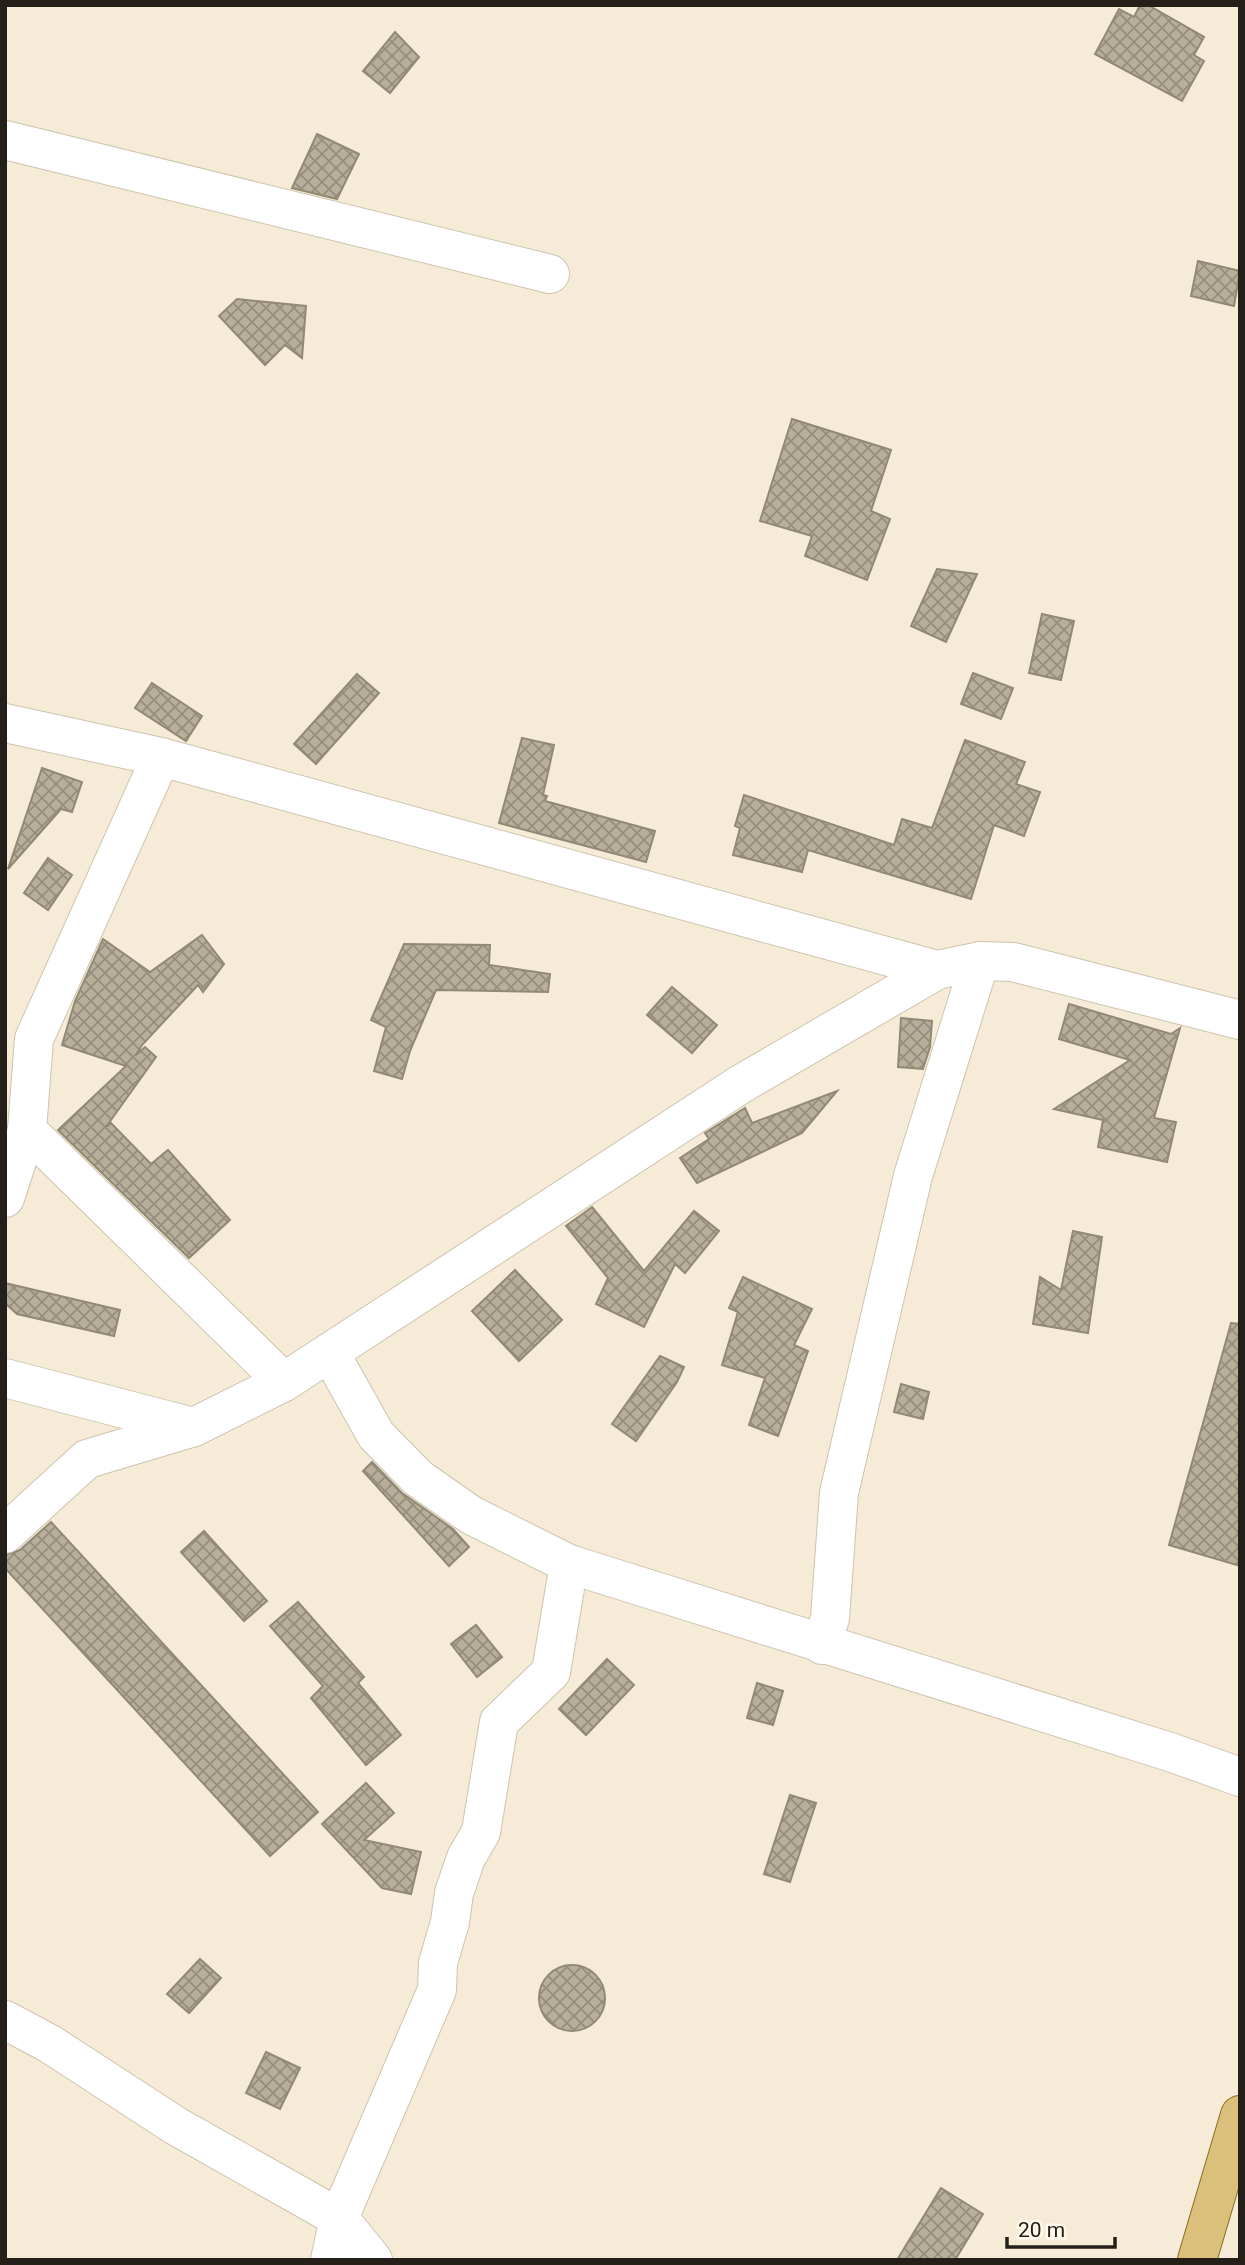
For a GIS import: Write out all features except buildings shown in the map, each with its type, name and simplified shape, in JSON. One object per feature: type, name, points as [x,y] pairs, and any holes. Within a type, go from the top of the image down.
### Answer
[{"type":"main road","points":[[1197,2260],[1240,2115]]},
{"type":"street","points":[[5,140],[550,274]]},
{"type":"street","points":[[5,723],[162,757],[937,970]]},
{"type":"street","points":[[5,1198],[27,1130],[20,1035],[162,757]]},
{"type":"street","points":[[822,1644],[831,1618],[839,1493],[913,1176],[980,961]]},
{"type":"street","points":[[5,1534],[87,1459],[194,1427],[284,1382],[741,1084],[937,970],[980,961],[1013,962],[1240,1020]]},
{"type":"street","points":[[27,1130],[284,1382]]},
{"type":"street","points":[[330,1353],[376,1435],[418,1478],[471,1516],[569,1564],[1240,1777]]},
{"type":"street","points":[[5,1378],[194,1427]]},
{"type":"street","points":[[330,2260],[339,2218],[436,1990],[438,1963],[450,1922],[454,1893],[466,1858],[481,1832],[499,1723],[551,1672],[569,1564]]},
{"type":"street","points":[[5,2020],[50,2044],[176,2126],[339,2218],[373,2260]]}]
